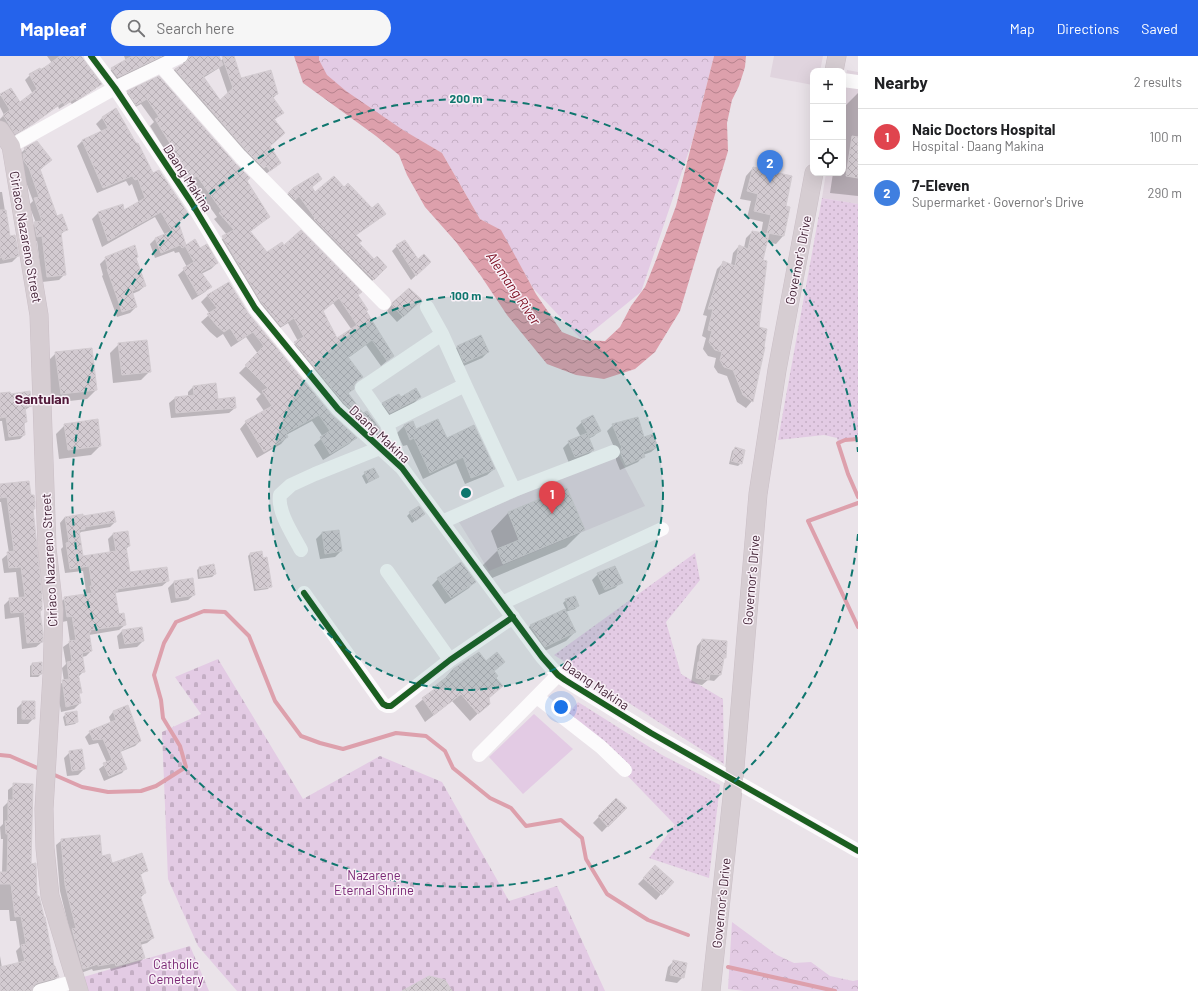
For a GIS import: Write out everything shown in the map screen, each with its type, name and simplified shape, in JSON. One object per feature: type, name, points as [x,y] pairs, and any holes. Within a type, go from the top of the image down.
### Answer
[{"type":"main road","points":[[835,68],[837,56]]},
{"type":"main road","name":"Ciriaco Nazareno Street","points":[[0,130],[11,146],[39,314],[47,548],[54,610],[52,675],[44,809],[45,848],[50,896],[77,986]]},
{"type":"main road","name":"Governor's Drive","points":[[712,991],[734,780],[758,494],[777,370],[813,176]]},
{"type":"street","name":"Daang Makina","points":[[91,56],[115,88],[191,202],[255,308],[338,409],[402,468],[542,657],[558,675],[651,733],[858,851]]},
{"type":"street","points":[[11,146],[115,88],[181,56]]},
{"type":"street","points":[[161,66],[240,156],[384,303]]},
{"type":"street","points":[[846,80],[858,82]]},
{"type":"street","points":[[427,307],[442,334],[514,490]]},
{"type":"street","points":[[402,468],[387,424],[362,388],[442,334]]},
{"type":"street","points":[[387,424],[465,385]]},
{"type":"street","points":[[301,550],[282,513],[279,500],[280,495],[284,490],[315,474],[380,448]]},
{"type":"street","points":[[442,522],[514,490],[613,452]]},
{"type":"street","points":[[502,603],[662,529]]},
{"type":"street","points":[[386,571],[450,660]]},
{"type":"street","points":[[304,592],[384,704],[388,706],[391,706],[450,660],[513,617]]},
{"type":"street","points":[[479,755],[558,675]]},
{"type":"street","points":[[537,697],[602,748],[625,770]]},
{"type":"street","points":[[40,991],[77,986]]},
{"type":"shaded area","points":[[774,56],[823,56],[821,68],[810,68],[810,84],[770,77]]},
{"type":"shaded area","points":[[847,70],[858,72],[858,204],[822,198],[826,176],[846,176]]},
{"type":"shaded area","points":[[617,453],[645,506],[489,571],[459,522]]},
{"type":"green space","points":[[317,56],[714,56],[692,142],[641,292],[582,340],[533,288],[500,230],[480,219],[442,153],[317,77]]},
{"type":"green space","points":[[822,198],[858,204],[858,439],[845,440],[838,443],[837,438],[824,435],[778,440]]},
{"type":"green space","points":[[695,553],[700,580],[666,622],[681,674],[723,699],[724,764],[554,655]]},
{"type":"green space","name":"Nazarene Eternal Shrine","points":[[218,659],[303,799],[380,756],[442,782],[509,901],[557,886],[605,991],[237,991],[198,946],[168,879],[162,732],[201,714],[175,677]]},
{"type":"green space","points":[[578,702],[662,755],[720,785],[709,878],[649,858],[675,825],[568,714]]},
{"type":"green space","points":[[534,714],[573,749],[523,794],[489,757]]},
{"type":"green space","points":[[732,922],[777,955],[794,963],[811,962],[830,976],[853,981],[858,980],[858,991],[744,991],[728,989]]},
{"type":"green space","name":"Catholic Cemetery","points":[[190,946],[209,991],[85,991],[80,978]]},
{"type":"water","name":"Alemang River","points":[[294,56],[319,56],[319,60],[327,75],[346,91],[403,130],[442,153],[480,219],[501,230],[536,294],[562,332],[582,340],[605,341],[620,327],[631,306],[645,287],[656,260],[676,206],[714,56],[746,56],[745,67],[739,86],[732,100],[727,123],[728,151],[680,311],[655,352],[635,369],[604,379],[576,375],[547,364],[507,315],[456,242],[425,207],[407,175],[399,155],[376,136],[303,83]]},
{"type":"building","points":[[60,56],[81,56],[102,84],[77,100],[76,98],[65,105],[63,102],[33,124],[15,134],[3,115],[10,110],[0,94],[11,88],[20,102],[37,89],[29,74],[40,68],[41,70]]},
{"type":"building","points":[[132,56],[162,56],[118,77],[111,68]]},
{"type":"building","points":[[189,56],[219,56],[223,65],[203,76],[220,100],[233,88],[222,56],[234,56],[241,78],[271,70],[278,94],[272,96],[284,113],[274,119],[285,133],[270,146],[281,163],[270,171],[266,166],[264,168],[246,150],[175,69],[185,63]]},
{"type":"building","points":[[159,76],[234,162],[250,178],[247,181],[270,217],[250,231],[267,252],[282,242],[284,245],[301,230],[362,292],[358,295],[368,310],[366,311],[394,356],[387,361],[372,340],[348,357],[363,377],[354,385],[354,389],[348,393],[363,413],[367,411],[379,428],[383,439],[344,403],[294,342],[304,337],[294,318],[281,326],[262,303],[222,236],[234,230],[219,213],[222,211],[197,176],[188,182],[169,153],[174,150],[155,119],[159,117],[147,99],[136,105],[127,91]],"holes":[[[339,298],[357,325],[337,338],[323,311]]]},
{"type":"building","points":[[116,108],[136,143],[138,143],[153,173],[159,170],[189,215],[178,221],[186,245],[195,239],[200,248],[207,244],[218,263],[201,272],[212,287],[198,295],[183,268],[194,262],[185,246],[182,248],[180,245],[161,253],[155,238],[172,231],[161,212],[108,241],[98,212],[123,204],[124,210],[145,198],[138,179],[135,180],[132,176],[103,188],[82,140],[108,128],[102,117]]},
{"type":"building","points":[[852,136],[858,137],[858,178],[846,176]]},
{"type":"building","points":[[37,141],[52,160],[40,169],[57,216],[62,214],[68,230],[61,232],[66,275],[47,277],[42,236],[37,237],[34,222],[42,221],[34,198],[39,197],[29,168],[24,161],[23,154],[27,152],[24,148]]},
{"type":"building","points":[[753,167],[792,176],[786,206],[790,207],[784,236],[767,233],[771,215],[754,211],[758,194],[747,191]]},
{"type":"building","points":[[318,173],[322,179],[312,187],[315,192],[334,176],[344,187],[348,183],[372,208],[378,203],[386,214],[356,235],[362,241],[359,243],[374,259],[377,256],[387,267],[374,280],[314,219],[315,218],[299,196],[295,200],[288,193],[293,188]]},
{"type":"building","points":[[0,210],[6,210],[10,236],[15,235],[19,256],[3,260],[2,257],[0,258]]},
{"type":"building","points":[[752,231],[769,234],[763,260],[767,261],[759,327],[767,329],[765,347],[753,402],[743,395],[733,370],[724,367],[720,360],[722,352],[715,350],[709,342],[712,331],[708,330],[713,309],[708,309],[723,261],[735,266],[739,245],[748,249]]},
{"type":"building","points":[[405,240],[418,259],[424,254],[431,262],[416,276],[396,245]]},
{"type":"building","points":[[135,245],[138,257],[136,258],[146,286],[132,291],[137,307],[122,312],[107,269],[105,257]]},
{"type":"building","points":[[229,282],[248,313],[331,414],[357,438],[330,454],[320,437],[330,431],[319,415],[286,433],[288,437],[264,452],[245,421],[272,406],[262,391],[268,388],[245,365],[264,346],[253,332],[238,341],[230,328],[224,332],[207,314],[217,308],[207,295]]},
{"type":"building","points":[[409,288],[422,300],[403,317],[392,305],[392,303]]},
{"type":"building","points":[[481,335],[489,352],[464,363],[457,346]]},
{"type":"building","points":[[147,340],[151,372],[122,375],[118,343]]},
{"type":"building","points":[[92,348],[97,390],[61,394],[55,352]]},
{"type":"building","points":[[216,383],[218,399],[235,397],[236,408],[176,413],[175,397],[194,395],[193,386]]},
{"type":"building","points":[[416,388],[421,397],[390,413],[382,403],[399,394],[401,397]]},
{"type":"building","points":[[30,391],[32,406],[25,407],[27,422],[24,422],[25,435],[9,437],[6,417],[0,418],[0,393],[10,392],[11,394]]},
{"type":"building","points":[[593,415],[601,431],[590,437],[581,421]]},
{"type":"building","points":[[638,417],[644,437],[653,434],[658,447],[643,452],[645,457],[626,465],[621,454],[622,448],[612,424]]},
{"type":"building","points":[[98,419],[101,446],[68,450],[64,424]]},
{"type":"building","points":[[438,419],[447,438],[474,425],[495,469],[471,478],[463,457],[430,473],[414,438],[410,440],[404,425],[413,421],[416,429]]},
{"type":"building","points":[[587,433],[594,450],[575,457],[568,441]]},
{"type":"building","points":[[735,447],[745,450],[742,464],[731,461]]},
{"type":"building","points":[[374,468],[379,477],[369,482],[364,472]]},
{"type":"building","points":[[29,481],[31,495],[34,495],[35,502],[35,509],[33,509],[42,594],[42,610],[40,611],[43,642],[27,643],[24,612],[11,613],[9,598],[25,597],[21,567],[9,568],[7,552],[14,551],[7,497],[0,498],[0,484]]},
{"type":"building","points":[[567,488],[585,530],[503,564],[497,549],[519,540],[508,512]]},
{"type":"building","points":[[419,506],[425,514],[415,521],[409,512]]},
{"type":"building","points":[[114,511],[116,522],[85,527],[85,529],[79,530],[83,556],[116,551],[113,533],[128,531],[130,546],[126,546],[130,572],[167,567],[169,581],[117,589],[118,591],[115,591],[119,614],[124,613],[126,625],[90,630],[92,651],[82,653],[85,672],[78,673],[82,693],[79,693],[81,703],[66,707],[62,680],[69,679],[67,662],[72,661],[69,641],[76,640],[72,616],[67,617],[64,597],[92,593],[90,586],[92,586],[89,566],[70,569],[66,543],[69,542],[65,517]]},
{"type":"building","points":[[339,530],[342,551],[325,554],[322,532]]},
{"type":"building","points":[[262,551],[263,558],[267,557],[272,587],[256,589],[250,553]]},
{"type":"building","points":[[461,562],[476,582],[451,598],[437,578]]},
{"type":"building","points":[[214,564],[216,574],[200,577],[199,567]]},
{"type":"building","points":[[615,566],[623,583],[605,590],[597,573]]},
{"type":"building","points":[[193,578],[195,595],[176,598],[174,581]]},
{"type":"building","points":[[575,596],[579,606],[569,610],[565,599]]},
{"type":"building","points":[[565,609],[576,632],[545,647],[530,625]]},
{"type":"building","points":[[142,627],[144,641],[125,644],[122,630]]},
{"type":"building","points":[[702,639],[727,641],[726,658],[724,658],[721,675],[710,674],[709,680],[696,678]]},
{"type":"building","points":[[479,652],[486,661],[497,652],[505,662],[494,671],[498,676],[496,678],[503,686],[489,698],[490,704],[478,714],[461,694],[434,715],[422,698],[436,688],[435,686],[454,671],[453,669]]},
{"type":"building","points":[[42,662],[42,674],[32,675],[32,663]]},
{"type":"building","points":[[22,701],[35,701],[35,719],[22,719]]},
{"type":"building","points":[[128,705],[141,741],[120,751],[127,769],[109,776],[103,763],[112,760],[103,739],[93,740],[89,731],[116,720],[113,711]]},
{"type":"building","points":[[77,711],[78,722],[67,724],[65,713]]},
{"type":"building","points":[[82,749],[85,769],[72,771],[69,751]]},
{"type":"building","points":[[13,783],[33,784],[31,864],[36,863],[37,896],[39,896],[45,917],[54,966],[59,977],[37,983],[34,985],[32,991],[0,991],[0,967],[25,961],[21,945],[26,944],[21,916],[15,917],[11,884],[0,884],[0,872],[7,872],[8,834],[6,834],[5,821],[8,821],[8,800],[13,800]]},
{"type":"building","points":[[616,798],[627,808],[608,827],[598,816]]},
{"type":"building","points":[[100,835],[102,856],[110,854],[112,863],[142,853],[148,871],[140,873],[146,893],[140,895],[154,938],[140,942],[145,958],[116,966],[115,963],[98,966],[98,964],[83,969],[72,929],[76,928],[65,885],[61,839]]},
{"type":"building","points":[[655,865],[674,882],[662,895],[643,878]]},
{"type":"building","points":[[673,960],[687,963],[684,978],[670,975]]},
{"type":"building","points":[[429,976],[445,980],[452,991],[402,991]]},
{"type":"waterway","points":[[858,439],[845,440],[838,443],[848,474],[858,497]]},
{"type":"waterway","points":[[858,503],[808,521],[858,627]]},
{"type":"waterway","points":[[50,773],[82,787],[108,792],[141,791],[156,786],[186,767],[180,746],[163,718],[161,700],[154,675],[164,643],[176,622],[204,611],[225,612],[249,636],[275,701],[301,736],[343,749],[396,733],[426,736],[445,751],[453,768],[490,798],[511,808],[526,826],[561,820],[582,838],[586,859],[607,894],[648,920],[688,935]]},
{"type":"waterway","points":[[0,755],[10,756],[42,770]]},
{"type":"waterway","points":[[728,967],[835,991]]},
{"type":"cycle path","points":[[91,56],[115,88],[191,202],[255,308],[338,409],[402,468],[542,657],[558,675],[651,733],[858,851]]},
{"type":"cycle path","points":[[304,593],[383,704],[387,706],[391,706],[450,660],[513,617]]},
{"type":"place","name":"7-Eleven","points":[[770,183]]},
{"type":"place","name":"Naic Doctors Hospital","points":[[552,514]]},
{"type":"district","name":"Santulan","points":[[42,398]]}]
